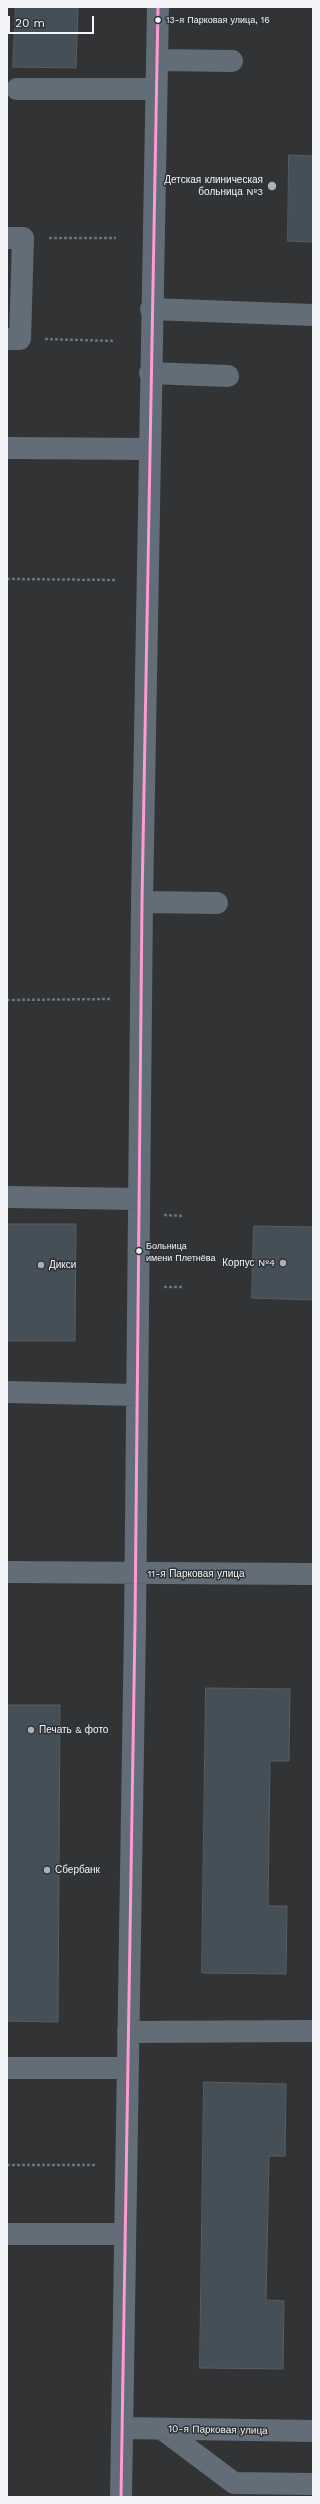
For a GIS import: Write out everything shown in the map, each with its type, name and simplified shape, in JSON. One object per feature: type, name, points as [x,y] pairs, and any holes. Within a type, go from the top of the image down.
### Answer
[{"type":"street","points":[[121,2497],[136,1573],[136,1395],[142,902],[151,309],[158,7]]},
{"type":"street","points":[[157,60],[232,61]]},
{"type":"street","points":[[17,89],[156,89]]},
{"type":"street","points":[[14,339],[15,238]]},
{"type":"street","points":[[151,309],[313,315]]},
{"type":"street","points":[[150,373],[228,376]]},
{"type":"street","points":[[7,448],[150,449]]},
{"type":"street","points":[[142,902],[217,903]]},
{"type":"street","points":[[7,1197],[139,1199]]},
{"type":"street","points":[[7,1392],[136,1395]]},
{"type":"street","name":"11-я Парковая улица","points":[[7,1572],[313,1574]]},
{"type":"street","points":[[128,2032],[313,2031]]},
{"type":"street","points":[[7,2068],[128,2068]]},
{"type":"street","points":[[7,2234],[125,2234]]},
{"type":"street","name":"10-я Парковая улица","points":[[122,2428],[313,2431]]},
{"type":"street","points":[[162,2429],[234,2484],[313,2484]]},
{"type":"path","points":[[15,238],[116,238]]},
{"type":"path","points":[[14,339],[115,340]]},
{"type":"path","points":[[7,579],[116,580]]},
{"type":"path","points":[[7,1000],[110,999]]},
{"type":"path","points":[[7,2164],[95,2164]]},
{"type":"building","points":[[16,7],[78,7],[76,68],[13,67]]},
{"type":"building","points":[[289,155],[313,156],[313,242],[288,241]]},
{"type":"building","name":"Дикси","points":[[8,1224],[76,1224],[75,1341],[7,1341]]},
{"type":"building","name":"Корпус №4","points":[[254,1226],[313,1227],[313,1300],[252,1298]]},
{"type":"building","points":[[206,1688],[290,1689],[289,1761],[270,1761],[268,1906],[287,1906],[286,1974],[202,1973]]},
{"type":"building","points":[[7,1705],[60,1705],[58,2022],[7,2021]]},
{"type":"building","points":[[204,2082],[286,2084],[285,2156],[269,2156],[266,2300],[284,2301],[283,2369],[200,2368]]},
{"type":"transit line","points":[[121,2497],[135,1624],[142,902],[158,7]]},
{"type":"place","name":"13-я Парковая улица, 16","points":[[158,20]]},
{"type":"place","name":"Детская клиническая больница №3","points":[[272,186]]},
{"type":"place","name":"Больница имени Плетнёва","points":[[139,1251]]},
{"type":"place","name":"Корпус №4","points":[[283,1263]]},
{"type":"place","name":"Дикси","points":[[41,1265]]},
{"type":"place","name":"Печать & фото","points":[[31,1730]]},
{"type":"place","name":"Сбербанк","points":[[47,1870]]}]
